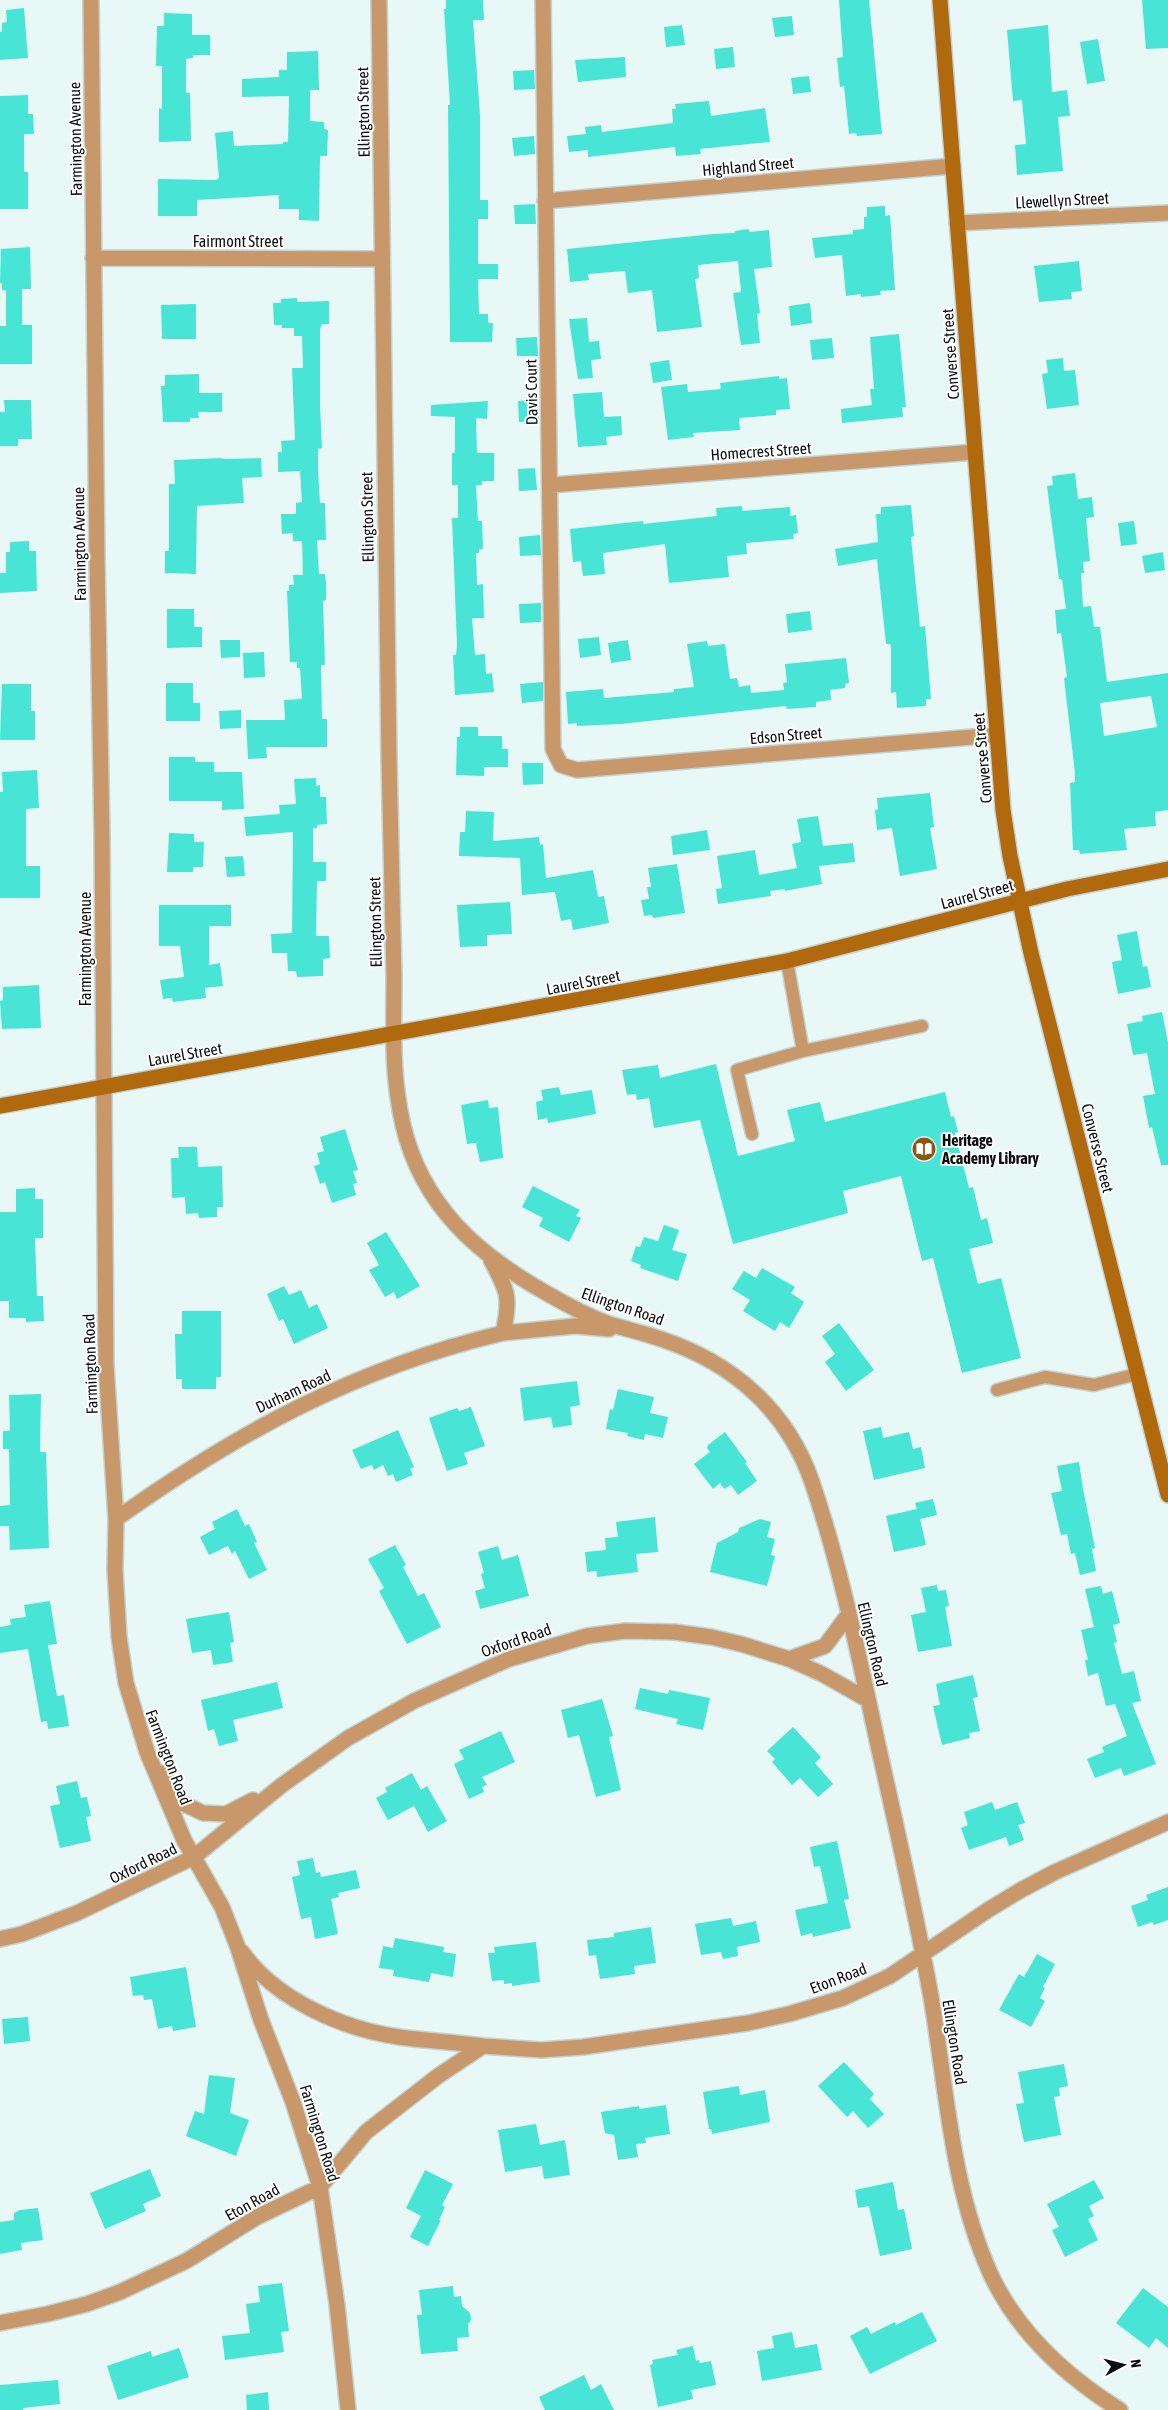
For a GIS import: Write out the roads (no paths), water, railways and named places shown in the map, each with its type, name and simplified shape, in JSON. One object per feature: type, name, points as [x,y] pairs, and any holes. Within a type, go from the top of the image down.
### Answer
[{"type":"main road","name":"Converse Street","points":[[940,0],[1003,810],[1010,856],[1019,901],[1167,1491]]},
{"type":"main road","name":"Laurel Street","points":[[0,1106],[786,961],[1019,901],[1168,869]]},
{"type":"street","name":"Farmington Avenue","points":[[91,0],[104,1087]]},
{"type":"street","name":"Ellington Street","points":[[379,0],[384,500],[393,1034]]},
{"type":"street","name":"Davis Court","points":[[543,0],[553,750],[561,765],[577,770]]},
{"type":"street","name":"Highland Street","points":[[545,200],[953,166]]},
{"type":"street","name":"Llewellyn Street","points":[[957,223],[1168,213]]},
{"type":"street","name":"Fairmont Street","points":[[93,258],[382,259]]},
{"type":"street","name":"Homecrest Street","points":[[550,485],[975,452]]},
{"type":"street","name":"Edson Street","points":[[577,770],[997,735]]},
{"type":"street","name":"Ellington Road","points":[[393,1034],[394,1080],[401,1118],[414,1160],[443,1210],[458,1228],[489,1257],[528,1283],[565,1304],[610,1324],[668,1341],[728,1372],[758,1395],[787,1428],[810,1476],[825,1522],[868,1700],[923,1955],[960,2182],[975,2235],[992,2275],[1016,2318],[1044,2349],[1077,2380],[1120,2410]]},
{"type":"street","name":"Farmington Road","points":[[104,1087],[106,1365],[116,1519],[115,1599],[126,1683],[160,1788],[194,1857],[222,1907],[237,1945],[261,2020],[293,2102],[320,2187],[338,2314],[348,2410]]},
{"type":"street","points":[[489,1257],[505,1285],[509,1300],[503,1333]]},
{"type":"street","name":"Durham Road","points":[[116,1519],[219,1449],[286,1412],[352,1382],[421,1356],[457,1344],[503,1333],[575,1326],[640,1332]]},
{"type":"street","points":[[788,1659],[825,1646],[848,1616]]},
{"type":"street","name":"Oxford Road","points":[[0,1940],[76,1913],[194,1857],[282,1785],[348,1738],[430,1693],[509,1659],[587,1636],[625,1632],[674,1632],[741,1644],[788,1659],[822,1674],[868,1700]]},
{"type":"street","name":"Oxford Road","points":[[147,1752],[180,1802],[203,1813],[226,1814],[282,1785]]},
{"type":"street","name":"Eton Road","points":[[237,1945],[248,1961],[290,1996],[316,2011],[344,2023],[373,2032],[399,2037],[483,2046],[541,2050],[583,2047],[748,2023],[843,1998],[883,1980],[1021,1890],[1099,1852],[1168,1822]]},
{"type":"street","name":"Eton Road","points":[[0,2323],[47,2314],[120,2292],[186,2260],[257,2217],[320,2187],[349,2150],[371,2128],[483,2046]]},
{"type":"lane","points":[[786,961],[804,1051]]},
{"type":"lane","points":[[752,1134],[737,1070],[804,1051],[922,1026]]},
{"type":"lane","points":[[997,1390],[1046,1377],[1094,1385],[1137,1374]]},
{"type":"place","name":"Heritage Academy Library","points":[[924,1149]]}]
